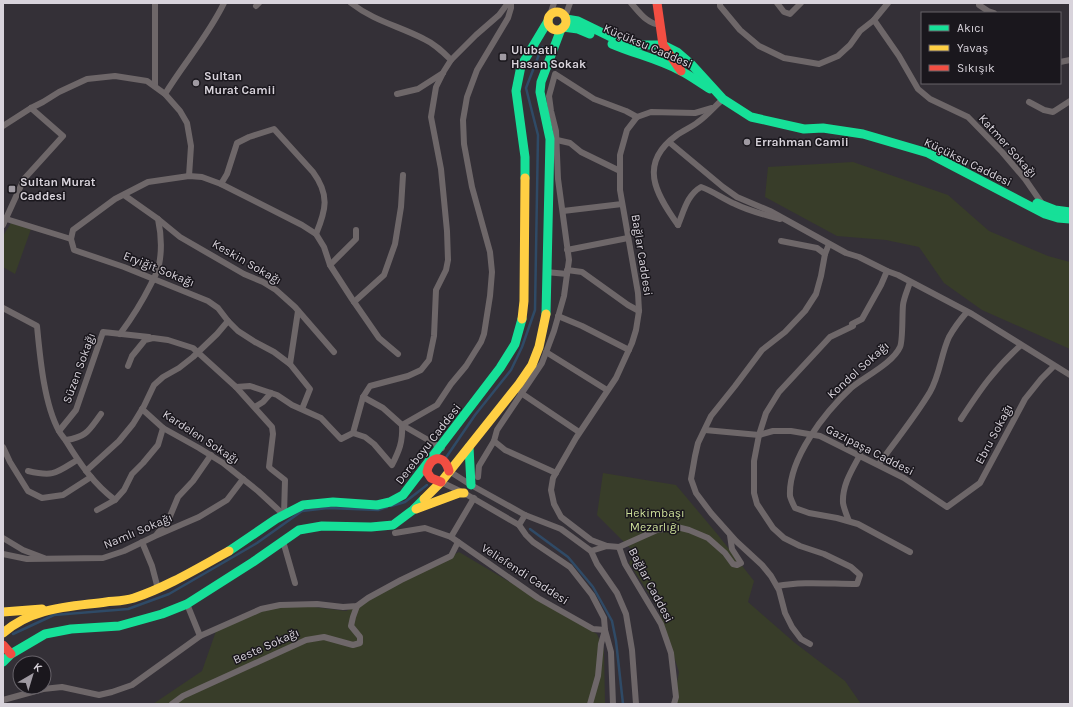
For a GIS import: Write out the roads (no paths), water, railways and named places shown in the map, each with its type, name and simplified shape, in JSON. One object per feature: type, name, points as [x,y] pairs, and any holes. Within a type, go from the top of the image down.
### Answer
[{"type":"main road","points":[[656,3],[663,45],[681,71]]},
{"type":"main road","points":[[3,662],[11,654],[45,634],[72,629],[119,626],[162,614],[187,604],[253,562],[299,530],[322,526],[372,527],[393,525],[413,510],[450,471],[520,384],[532,365],[544,329],[546,313],[550,139],[540,92],[542,82],[564,23],[560,13],[555,12],[552,13],[548,20],[552,28],[564,23]]},
{"type":"main road","name":"Dereboyu Caddesi","points":[[3,633],[10,626],[24,618],[49,609],[132,600],[158,589],[238,546],[276,519],[303,505],[333,502],[377,504],[390,502],[403,495],[442,448],[500,368],[515,344],[521,323],[524,301],[525,157],[516,90],[520,66],[548,20]]},
{"type":"main road","name":"Küçüksu Caddesi","points":[[564,23],[578,21],[617,40],[634,45],[663,45],[677,52],[692,65],[722,97]]},
{"type":"main road","name":"Küçüksu Caddesi","points":[[564,23],[628,51],[646,56],[681,71],[751,117],[804,129],[841,129],[928,153],[1045,214],[1058,218],[1070,219]]},
{"type":"main road","points":[[647,45],[661,26]]},
{"type":"main road","points":[[661,26],[677,52]]},
{"type":"main road","points":[[646,56],[658,51],[663,45]]},
{"type":"main road","name":"Küçüksu Caddesi","points":[[781,124],[828,124],[867,128],[932,149],[1044,206],[1055,210],[1070,212]]},
{"type":"main road","points":[[468,447],[471,485]]},
{"type":"main road","points":[[440,482],[433,480],[428,474],[429,464],[435,459],[442,460],[448,464],[450,471]]},
{"type":"main road","points":[[413,510],[459,493],[464,493]]},
{"type":"main road","points":[[3,612],[49,609]]},
{"type":"main road","points":[[3,645],[11,654]]},
{"type":"street","points":[[155,3],[155,86]]},
{"type":"street","points":[[165,94],[203,39],[224,3]]},
{"type":"street","points":[[351,3],[363,12],[380,21],[425,39],[452,60]]},
{"type":"street","points":[[353,433],[363,398],[370,386],[408,376],[421,370],[429,360],[434,336],[436,290],[446,270],[448,260],[447,231],[441,169],[431,117],[436,87],[452,60],[509,3],[512,8],[508,18],[477,70],[467,97],[463,120],[464,144],[472,187],[490,252],[492,272],[484,334],[481,342],[466,366],[451,384],[437,405],[402,425]]},
{"type":"street","points":[[548,20],[554,3]]},
{"type":"street","points":[[564,23],[570,3]]},
{"type":"street","points":[[631,3],[652,25],[661,26]]},
{"type":"street","points":[[720,3],[720,6],[740,30],[759,46],[784,58],[819,64],[838,56],[860,31],[874,20],[888,3]]},
{"type":"street","points":[[777,3],[784,12],[790,14],[801,3]]},
{"type":"street","points":[[979,3],[979,5],[991,12]]},
{"type":"street","name":"Katmer Sokağı","points":[[874,20],[899,56],[918,89],[930,99],[968,117],[1002,152],[1025,179],[1044,206]]},
{"type":"street","points":[[398,94],[418,89],[443,73]]},
{"type":"street","points":[[478,477],[479,466],[494,441],[497,430],[542,363],[564,296],[569,260],[558,179],[557,140],[549,96],[555,74],[594,100],[626,110],[637,118],[651,112],[696,113],[712,108]]},
{"type":"street","points":[[3,126],[59,92],[86,79],[115,76],[147,81],[165,94],[187,123],[191,146],[189,176]]},
{"type":"street","points":[[722,97],[699,121],[669,142],[656,158],[653,169],[654,182],[660,198],[678,225],[688,198],[693,191],[701,187],[708,189],[719,197],[735,205],[792,222]]},
{"type":"street","points":[[1029,102],[1044,110],[1053,112],[1070,101]]},
{"type":"street","points":[[31,108],[63,136],[24,179],[4,220],[71,239],[73,230],[115,199],[148,182],[189,176],[202,176],[302,225],[316,234],[324,247],[330,264],[368,324],[378,338],[398,354]]},
{"type":"street","name":"Bağlar Caddesi","points":[[607,546],[591,540],[561,516],[554,504],[551,490],[553,478],[579,432],[616,378],[629,350],[636,330],[639,311],[638,292],[620,190],[620,155],[627,130],[637,118]]},
{"type":"street","points":[[221,184],[227,174],[237,144],[249,137],[274,129],[313,172],[323,189],[325,207],[324,215],[316,234]]},
{"type":"street","points":[[557,140],[570,144],[581,152],[620,171]]},
{"type":"street","points":[[669,142],[737,197],[770,210],[829,244],[898,275],[972,314],[1070,375]]},
{"type":"street","points":[[354,302],[384,275],[395,244],[400,214],[402,175]]},
{"type":"street","name":"Keskin Sokağı","points":[[124,195],[180,237],[244,274],[263,282],[276,290],[298,310],[334,352]]},
{"type":"street","points":[[563,211],[622,204]]},
{"type":"street","points":[[120,334],[138,310],[159,266],[161,250],[158,219]]},
{"type":"street","points":[[330,264],[356,239],[356,230]]},
{"type":"street","points":[[568,250],[628,238]]},
{"type":"street","name":"Eryiğit Sokağı","points":[[71,239],[74,250],[154,279],[208,301],[218,308],[238,331],[274,352],[290,364],[310,389],[302,409]]},
{"type":"street","points":[[781,241],[817,248],[825,254]]},
{"type":"street","points":[[810,644],[801,639],[792,627],[785,613],[777,586],[771,576],[762,565],[736,542],[711,513],[696,493],[692,479],[696,450],[711,416],[736,386],[762,350],[785,332],[805,311],[816,294],[825,254],[829,244]]},
{"type":"street","points":[[777,586],[808,583],[857,584],[860,575],[851,567],[824,554],[800,546],[784,538],[773,528],[757,504],[754,493],[754,461],[759,435],[766,414],[779,392],[830,337],[853,326],[852,324],[862,319],[887,271]]},
{"type":"street","points":[[546,272],[582,272],[628,305],[639,311]]},
{"type":"street","name":"Kondol Sokağı","points":[[910,282],[903,304],[900,347],[891,358],[852,387],[812,435],[794,470],[790,488],[790,498],[794,508],[809,513],[858,524],[910,552]]},
{"type":"street","points":[[3,308],[37,326],[44,384],[51,410],[59,431],[66,440],[77,460],[86,471],[103,491],[116,500]]},
{"type":"street","points":[[290,364],[298,310]]},
{"type":"street","points":[[878,464],[914,418],[930,392],[949,338],[967,312]]},
{"type":"street","points":[[558,316],[582,326],[629,350]]},
{"type":"street","points":[[86,471],[119,442],[142,409],[154,385],[163,377],[180,368],[217,334],[228,321]]},
{"type":"street","name":"Süzen Sokağı","points":[[59,431],[76,410],[102,332],[168,340],[193,348],[236,387],[272,427],[273,434],[269,466],[285,480],[284,515]]},
{"type":"street","points":[[128,366],[136,350],[145,340],[153,338]]},
{"type":"street","points":[[961,419],[988,379],[1007,357],[1022,345]]},
{"type":"street","points":[[546,352],[607,390]]},
{"type":"street","name":"Ebru Sokağı","points":[[947,506],[980,483],[1025,399],[1054,366]]},
{"type":"street","points":[[236,387],[250,386],[277,395],[292,405],[321,418],[341,439],[353,433],[365,437],[374,444],[392,465],[400,449],[403,434],[402,425]]},
{"type":"street","points":[[255,408],[264,402],[271,393]]},
{"type":"street","points":[[522,393],[579,432]]},
{"type":"street","points":[[363,398],[383,408],[402,425],[442,448]]},
{"type":"street","name":"Kardelen Sokağı","points":[[142,409],[163,428],[211,455],[258,491],[284,515]]},
{"type":"street","points":[[66,440],[77,438],[85,434],[101,414]]},
{"type":"street","points":[[97,510],[116,500],[124,490],[132,474],[143,464],[158,444],[163,428]]},
{"type":"street","name":"Gazipaşa Caddesi","points":[[705,430],[759,435],[785,431],[820,436],[904,478],[947,506]]},
{"type":"street","points":[[494,441],[505,450],[556,473]]},
{"type":"street","points":[[3,447],[10,462],[28,491],[42,498],[63,495],[92,477]]},
{"type":"street","points":[[157,535],[168,521],[178,497],[193,481],[211,455]]},
{"type":"street","points":[[849,521],[843,504],[844,489],[847,477],[860,455]]},
{"type":"street","points":[[28,471],[44,475],[55,473],[77,460]]},
{"type":"street","points":[[450,471],[471,485],[526,515],[561,529],[591,551],[597,564],[617,593],[626,614],[632,650],[636,704]]},
{"type":"street","name":"Namlı Sokağı","points":[[3,554],[27,559],[49,560],[103,558],[124,551],[199,517],[227,500],[243,480]]},
{"type":"street","points":[[440,482],[474,498],[519,525],[533,542],[570,567],[592,595],[604,618],[605,630],[612,652],[613,704]]},
{"type":"street","points":[[451,537],[474,498]]},
{"type":"street","points":[[519,525],[526,515]]},
{"type":"street","points":[[591,551],[607,546],[619,547],[657,530],[677,527],[708,538],[725,553],[733,564],[737,565],[741,563],[732,549],[730,534]]},
{"type":"street","name":"Veliefendi Caddesi","points":[[395,533],[425,528],[451,537],[538,598],[593,629],[605,630]]},
{"type":"street","points":[[3,538],[23,550],[49,560]]},
{"type":"street","points":[[283,541],[295,583]]},
{"type":"street","points":[[142,542],[152,566],[158,589]]},
{"type":"street","points":[[3,700],[42,689],[62,687],[99,695],[112,692],[132,685],[200,636],[261,609],[280,605],[317,604],[343,607],[357,606],[368,598],[401,580],[451,556],[458,542]]},
{"type":"street","name":"Bağlar Caddesi","points":[[619,547],[625,564],[661,624],[671,653],[676,697],[674,704]]},
{"type":"street","points":[[187,604],[200,636]]},
{"type":"street","name":"Beste Sokağı","points":[[172,704],[182,696],[306,640],[324,637],[353,645],[360,643],[360,637],[351,626],[357,606]]},
{"type":"street","points":[[590,704],[598,676],[601,644],[605,630]]},
{"type":"waterway","points":[[445,459],[475,415],[511,370],[522,347],[535,310],[538,135],[526,88],[542,47]]},
{"type":"waterway","points":[[391,506],[405,502],[427,485]]},
{"type":"waterway","points":[[13,634],[54,615],[128,609],[169,594],[257,543],[302,511],[328,508],[378,510],[387,507]]},
{"type":"waterway","points":[[530,529],[568,557],[593,587],[612,621],[616,641],[623,704]]},
{"type":"place","name":"Ulubatlı Hasan Sokak","points":[[503,57]]},
{"type":"place","name":"Sultan Murat Camii","points":[[196,83]]},
{"type":"place","name":"Errahman Camii","points":[[747,142]]},
{"type":"place","name":"Sultan Murat Caddesi","points":[[12,189]]},
{"type":"park label","name":"Hekimbaşı Mezarlığı","points":[[655,520]]}]
